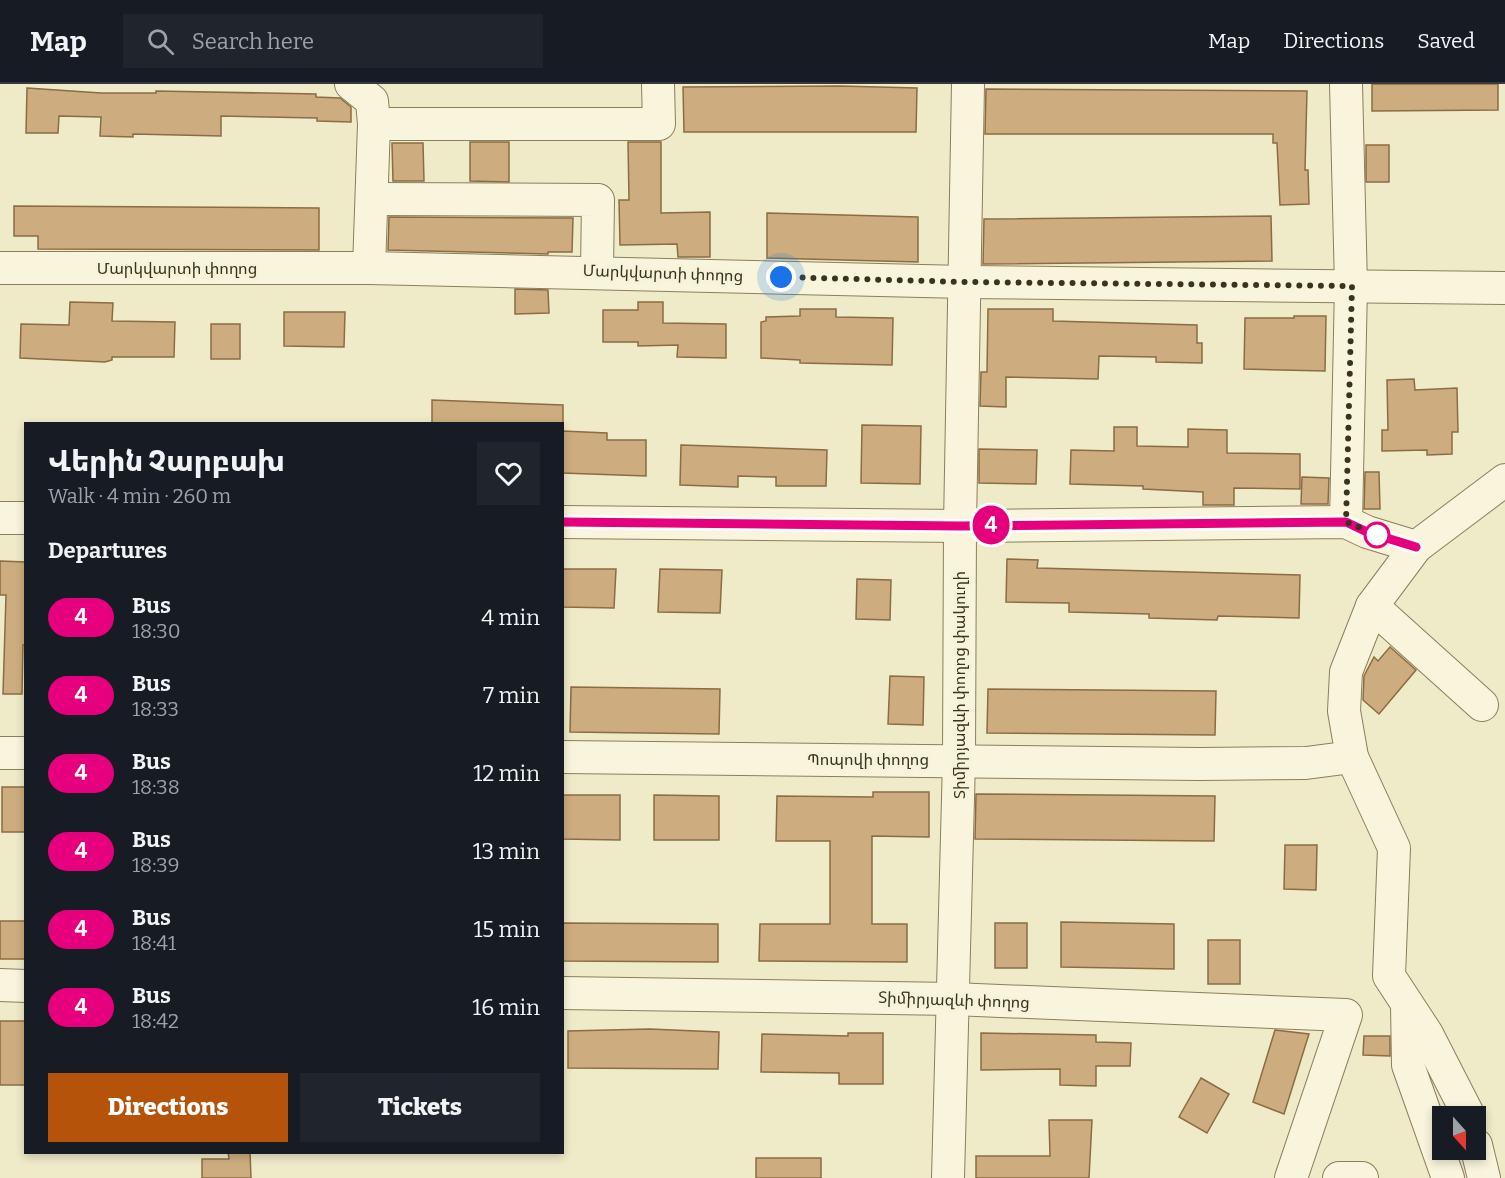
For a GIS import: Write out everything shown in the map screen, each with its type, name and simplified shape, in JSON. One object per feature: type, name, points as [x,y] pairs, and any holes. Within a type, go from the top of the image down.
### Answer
[{"type":"street","points":[[351,84],[372,101],[374,124],[369,268]]},
{"type":"street","points":[[374,124],[659,124],[658,84]]},
{"type":"street","name":"Տիմիրյազևի փողոց փակուղի","points":[[948,1178],[959,760],[960,526],[968,84]]},
{"type":"street","points":[[1346,84],[1352,286],[1346,522]]},
{"type":"street","points":[[372,200],[598,200],[597,271]]},
{"type":"street","name":"Մարկվարտի փողոց","points":[[0,268],[369,268],[597,271],[965,282],[1505,288]]},
{"type":"street","points":[[1464,1106],[1427,1034],[1389,976],[1394,848],[1353,757],[1344,711],[1346,672],[1372,606],[1416,547],[1505,480]]},
{"type":"street","points":[[0,518],[24,518]]},
{"type":"street","points":[[564,522],[960,526],[1346,522],[1367,532],[1416,547]]},
{"type":"street","points":[[1372,606],[1482,705]]},
{"type":"street","points":[[0,753],[24,753]]},
{"type":"street","name":"Պոպովի փողոց","points":[[564,757],[1269,764],[1306,763],[1353,757]]},
{"type":"street","points":[[0,985],[24,986]]},
{"type":"street","name":"Տիմիրյազևի փողոց","points":[[564,993],[952,999],[1346,1015],[1291,1178]]},
{"type":"street","points":[[1407,1004],[1408,1065],[1448,1178]]},
{"type":"street","points":[[1480,1160],[1484,1178]]},
{"type":"street","points":[[1339,1178],[1362,1178]]},
{"type":"building","points":[[1372,84],[1498,84],[1498,110],[1372,111]]},
{"type":"building","points":[[683,87],[917,88],[916,132],[684,132]]},
{"type":"building","points":[[27,88],[101,93],[156,93],[156,91],[316,94],[316,97],[340,98],[351,107],[351,122],[317,121],[317,118],[221,116],[221,136],[133,134],[133,137],[100,136],[101,117],[59,116],[58,133],[26,133]]},
{"type":"building","points":[[986,89],[1307,91],[1305,170],[1308,170],[1309,204],[1280,205],[1277,143],[1273,143],[1273,134],[985,134]]},
{"type":"building","points":[[470,142],[509,142],[509,182],[470,181]]},
{"type":"building","points":[[628,142],[661,142],[661,213],[710,212],[710,257],[678,257],[677,244],[620,245],[619,200],[629,200]]},
{"type":"building","points":[[392,143],[423,143],[424,181],[393,181]]},
{"type":"building","points":[[1366,145],[1389,145],[1389,182],[1366,182]]},
{"type":"building","points":[[14,206],[319,208],[319,250],[38,249],[38,236],[14,236]]},
{"type":"building","points":[[767,213],[918,217],[918,262],[767,258]]},
{"type":"building","points":[[1271,216],[1272,261],[983,264],[984,219]]},
{"type":"building","points":[[389,217],[573,218],[572,252],[548,252],[548,254],[388,250]]},
{"type":"building","points":[[515,289],[548,290],[549,313],[515,314]]},
{"type":"building","points":[[70,302],[113,303],[112,321],[175,322],[174,357],[112,357],[112,360],[105,362],[20,358],[21,324],[69,325]]},
{"type":"building","points":[[638,302],[663,302],[663,323],[726,324],[726,358],[677,357],[678,345],[638,346],[638,342],[603,342],[603,310],[638,310]]},
{"type":"building","points":[[800,309],[836,309],[836,317],[893,318],[892,365],[800,363],[800,360],[761,358],[761,322],[766,321],[766,317],[800,316]]},
{"type":"building","points":[[988,309],[1053,309],[1053,321],[1197,325],[1197,343],[1202,343],[1202,363],[1156,362],[1156,357],[1099,356],[1098,379],[1006,377],[1006,407],[980,406],[981,372],[987,372]]},
{"type":"building","points":[[284,312],[345,312],[344,347],[284,346]]},
{"type":"building","points":[[1294,316],[1326,316],[1325,371],[1244,369],[1245,318],[1294,318]]},
{"type":"building","points":[[211,324],[240,324],[240,359],[211,359]]},
{"type":"building","points":[[1414,379],[1415,390],[1457,388],[1458,432],[1452,432],[1452,454],[1427,455],[1427,450],[1382,451],[1382,430],[1388,430],[1387,380]]},
{"type":"building","points":[[432,400],[563,405],[563,422],[432,422]]},
{"type":"building","points":[[862,425],[921,426],[920,484],[861,483]]},
{"type":"building","points":[[1114,427],[1137,427],[1137,446],[1188,447],[1188,429],[1227,430],[1227,453],[1300,454],[1300,489],[1234,488],[1234,505],[1203,505],[1203,492],[1143,489],[1143,486],[1070,484],[1071,450],[1114,451]]},
{"type":"building","points":[[564,431],[607,433],[607,440],[646,440],[646,476],[564,473]]},
{"type":"building","points":[[681,445],[827,450],[826,486],[776,486],[776,477],[738,476],[738,487],[680,485]]},
{"type":"building","points":[[979,449],[1037,450],[1036,484],[979,483]]},
{"type":"building","points":[[1365,472],[1379,472],[1380,509],[1364,509]]},
{"type":"building","points":[[1302,477],[1329,478],[1328,504],[1301,504]]},
{"type":"building","points":[[1007,559],[1038,560],[1037,568],[1300,575],[1299,618],[1218,616],[1217,620],[1149,618],[1149,614],[1069,612],[1069,603],[1006,602]]},
{"type":"building","points":[[0,561],[24,562],[22,694],[3,694],[6,595],[0,595]]},
{"type":"building","points":[[564,569],[616,569],[614,608],[564,607]]},
{"type":"building","points":[[660,569],[722,570],[720,613],[658,612]]},
{"type":"building","points":[[857,579],[891,580],[890,620],[856,619]]},
{"type":"building","points":[[1390,647],[1416,670],[1379,714],[1363,700],[1364,676],[1374,657],[1378,661]]},
{"type":"building","points":[[890,676],[924,677],[923,725],[888,724]]},
{"type":"building","points":[[571,687],[720,689],[719,734],[570,732]]},
{"type":"building","points":[[988,689],[1216,691],[1215,735],[987,733]]},
{"type":"building","points":[[2,787],[24,787],[24,832],[2,832]]},
{"type":"building","points":[[873,792],[929,792],[929,837],[872,836],[872,924],[907,924],[907,962],[759,961],[760,924],[830,924],[830,841],[776,841],[777,796],[873,797]]},
{"type":"building","points":[[976,794],[1215,796],[1214,841],[975,839]]},
{"type":"building","points":[[564,795],[620,795],[620,840],[564,839]]},
{"type":"building","points":[[654,795],[719,796],[719,840],[654,840]]},
{"type":"building","points":[[1285,845],[1317,845],[1316,890],[1284,889]]},
{"type":"building","points":[[0,921],[24,921],[24,959],[0,959]]},
{"type":"building","points":[[1061,922],[1174,924],[1174,969],[1061,967]]},
{"type":"building","points":[[564,923],[718,924],[718,962],[564,961]]},
{"type":"building","points":[[995,923],[1027,923],[1027,968],[995,968]]},
{"type":"building","points":[[1208,940],[1240,940],[1240,984],[1208,984]]},
{"type":"building","points":[[0,1021],[24,1021],[24,1085],[0,1085]]},
{"type":"building","points":[[650,1029],[719,1032],[718,1069],[568,1068],[568,1031]]},
{"type":"building","points":[[1275,1030],[1309,1034],[1284,1114],[1253,1102]]},
{"type":"building","points":[[848,1033],[883,1033],[883,1084],[839,1084],[839,1073],[761,1072],[762,1034],[848,1036]]},
{"type":"building","points":[[981,1033],[1096,1035],[1096,1042],[1131,1043],[1130,1066],[1096,1066],[1096,1086],[1060,1085],[1060,1069],[981,1070]]},
{"type":"building","points":[[1364,1036],[1390,1036],[1390,1056],[1363,1055]]},
{"type":"building","points":[[1201,1078],[1229,1094],[1207,1133],[1179,1117]]},
{"type":"building","points":[[1049,1120],[1092,1120],[1089,1178],[976,1178],[976,1156],[1050,1156]]},
{"type":"building","points":[[228,1154],[250,1154],[251,1178],[202,1178],[202,1159],[229,1159]]},
{"type":"building","points":[[756,1158],[821,1158],[821,1178],[756,1178]]},
{"type":"bus line","name":"4","points":[[564,522],[960,526],[1346,522],[1367,532],[1416,547]]},
{"type":"route","points":[[781,277],[965,282],[1352,286],[1346,522],[1383,537],[1377,535]]}]
